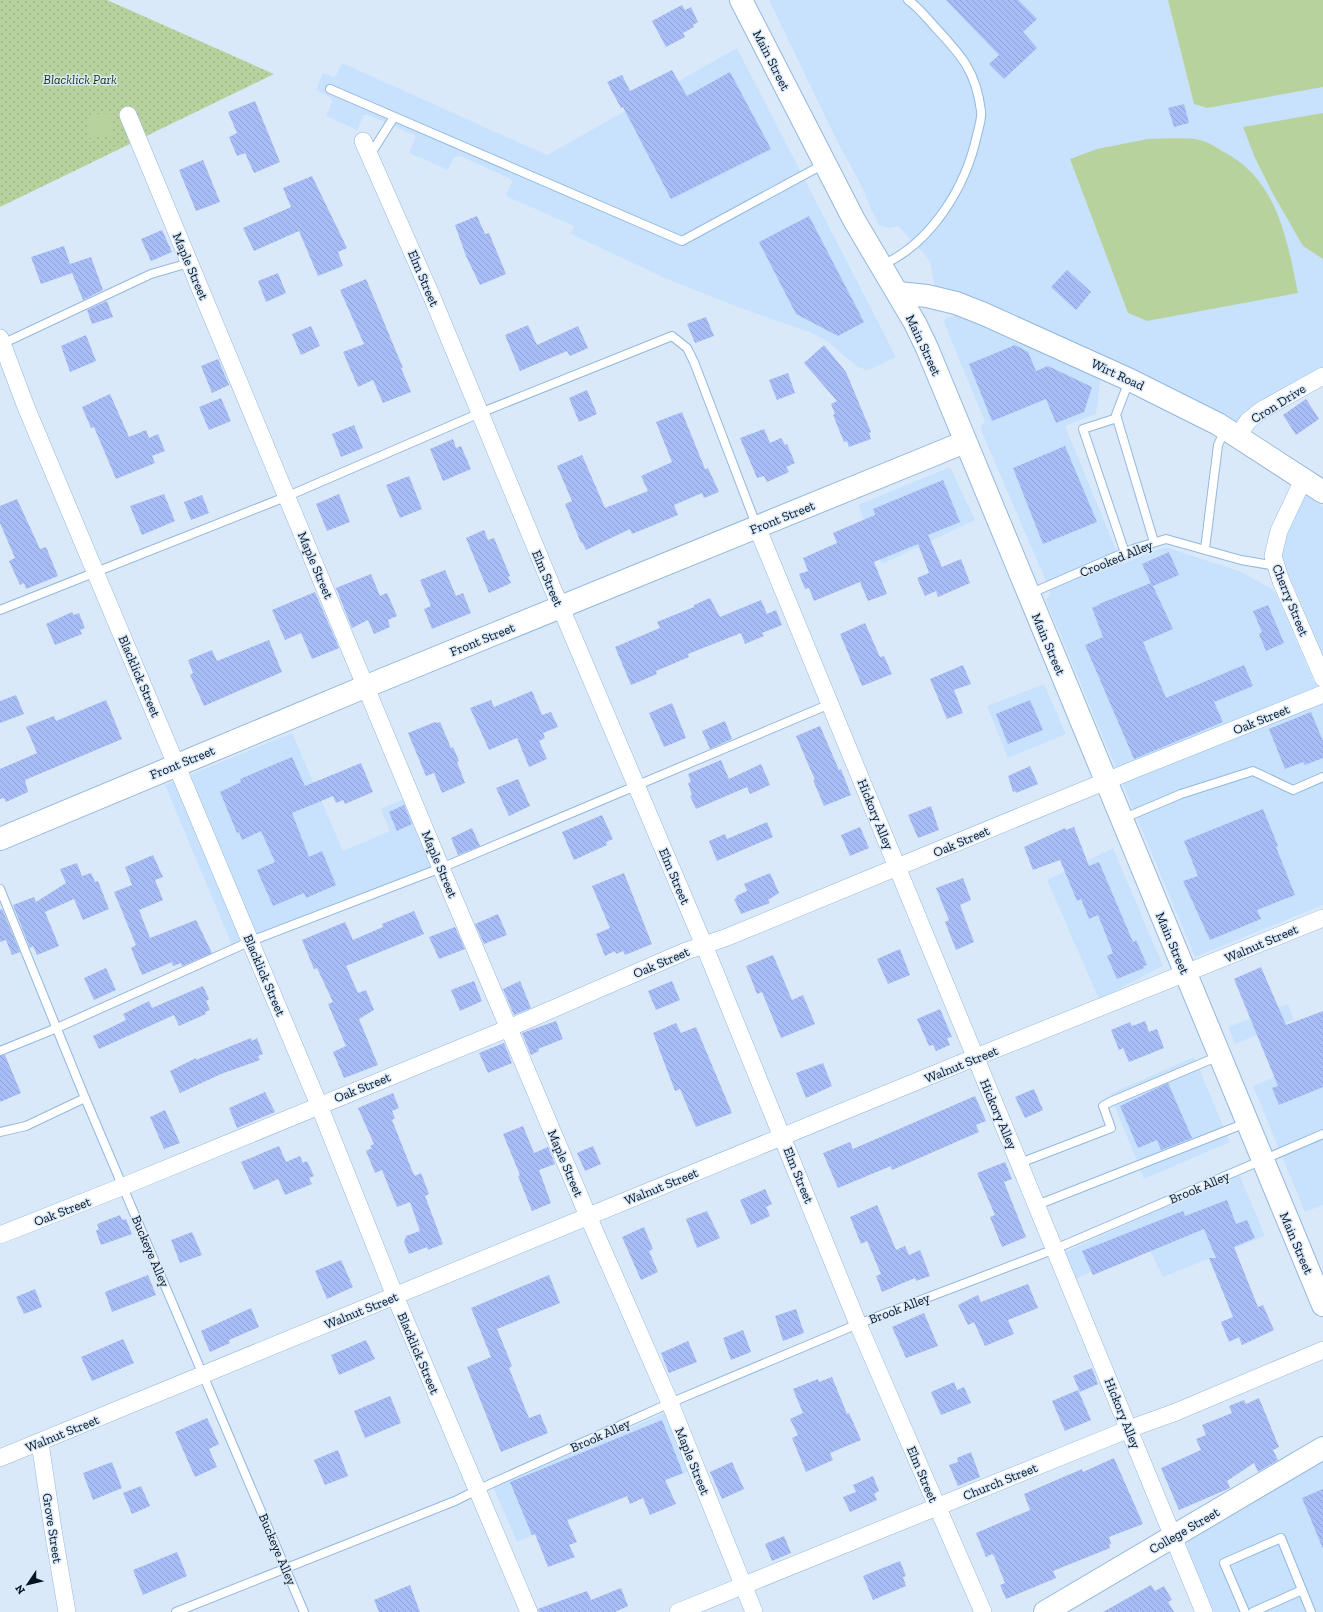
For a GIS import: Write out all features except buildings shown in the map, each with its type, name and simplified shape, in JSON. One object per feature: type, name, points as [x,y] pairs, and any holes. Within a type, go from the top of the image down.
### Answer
[{"type":"main road","name":"Main Street","points":[[741,0],[854,220],[898,293],[927,348],[1323,1305]]},
{"type":"main road","name":"Wirt Road","points":[[898,293],[927,296],[956,303],[984,314],[1130,380],[1232,432],[1304,478],[1323,492]]},
{"type":"main road","name":"Front Street","points":[[0,839],[177,764],[965,442]]},
{"type":"main road","name":"College Street","points":[[1045,1612],[1323,1448]]},
{"type":"street","name":"Maple Street","points":[[128,115],[367,686],[441,868],[588,1216],[670,1403],[754,1612]]},
{"type":"street","name":"Elm Street","points":[[367,148],[403,228],[560,607],[704,945],[783,1136],[858,1324],[983,1612]]},
{"type":"street","name":"Blacklick Street","points":[[1,341],[26,407],[251,941],[395,1296],[529,1612]]},
{"type":"street","name":"Cron Drive","points":[[1232,432],[1262,410],[1323,376]]},
{"type":"street","name":"Cherry Street","points":[[1304,478],[1274,544],[1273,556],[1323,678]]},
{"type":"street","name":"Hickory Alley","points":[[757,527],[1204,1612]]},
{"type":"street","name":"Oak Street","points":[[0,1235],[124,1186],[318,1105],[509,1028],[704,945],[726,938],[1106,781],[1323,694]]},
{"type":"street","name":"Walnut Street","points":[[0,1458],[40,1443],[976,1057],[1323,918]]},
{"type":"street","name":"Church Street","points":[[678,1612],[1129,1428],[1176,1412],[1323,1350]]},
{"type":"street","name":"Grove Street","points":[[40,1443],[67,1612]]},
{"type":"lane","points":[[881,265],[908,251],[933,226],[950,200],[973,153],[982,113],[975,82],[961,55],[908,0]]},
{"type":"lane","points":[[330,89],[682,240],[825,164]]},
{"type":"lane","points":[[367,148],[394,117]]},
{"type":"lane","points":[[1,341],[151,274],[182,265],[189,260]]},
{"type":"lane","points":[[0,610],[97,573],[288,496],[480,413],[672,336],[687,348],[694,362],[757,527]]},
{"type":"lane","points":[[1130,380],[1116,415],[1154,542]]},
{"type":"lane","points":[[1117,418],[1083,429],[1125,552]]},
{"type":"lane","points":[[1205,549],[1218,445],[1232,432]]},
{"type":"lane","name":"Crooked Alley","points":[[1028,594],[1125,552],[1166,538],[1240,560],[1276,566]]},
{"type":"lane","points":[[0,1051],[57,1028],[251,941],[441,868],[636,784],[830,704]]},
{"type":"lane","points":[[1122,820],[1181,794],[1253,772],[1293,790],[1323,777]]},
{"type":"lane","name":"Buckeye Alley","points":[[0,889],[85,1098],[124,1186],[202,1375],[304,1612]]},
{"type":"lane","points":[[1020,1163],[1111,1128],[1103,1106],[1220,1056]]},
{"type":"lane","points":[[0,1132],[26,1126],[85,1098]]},
{"type":"lane","points":[[1037,1205],[1247,1122]]},
{"type":"lane","name":"Brook Alley","points":[[176,1612],[456,1501],[477,1490],[670,1403],[858,1324],[1055,1249],[1323,1134]]},
{"type":"lane","points":[[1245,1612],[1224,1563],[1281,1538],[1311,1612]]},
{"type":"lane","points":[[1253,1612],[1302,1590]]},
{"type":"shaded area","points":[[769,0],[1323,0],[1323,376],[1238,436],[935,288],[930,262],[924,254],[898,226],[890,228],[879,225],[863,189],[837,141]]},
{"type":"shaded area","points":[[737,48],[896,357],[873,368],[866,370],[858,367],[825,340],[809,332],[738,307],[667,279],[571,234],[574,226],[506,196],[512,182],[511,179],[460,156],[454,157],[448,170],[409,153],[416,136],[368,115],[364,115],[357,130],[326,116],[332,102],[331,98],[316,90],[323,73],[333,77],[336,76],[342,63],[547,155]]},
{"type":"shaded area","points":[[956,315],[1101,375],[1096,414],[1065,426],[1122,564],[1162,548],[1168,548],[1239,571],[1273,589],[1314,682],[1323,678],[1323,905],[1195,957],[1049,608],[1046,600],[1051,593],[981,430],[981,426],[985,422],[944,322],[946,318]]},
{"type":"shaded area","points":[[950,467],[975,520],[882,564],[858,505]]},
{"type":"shaded area","points":[[1305,494],[1323,507],[1323,658],[1281,557],[1282,539]]},
{"type":"shaded area","points":[[1044,684],[1066,734],[1008,758],[987,706]]},
{"type":"shaded area","points":[[292,733],[343,851],[390,831],[381,809],[418,793],[451,867],[235,952],[165,785]]},
{"type":"shaded area","points":[[1113,848],[1163,966],[1099,999],[1047,880]]},
{"type":"shaded area","points":[[1288,1004],[1294,1020],[1235,1044],[1228,1027]]},
{"type":"shaded area","points":[[1194,1057],[1230,1142],[1144,1179],[1110,1094]]},
{"type":"shaded area","points":[[1323,1057],[1323,1205],[1305,1212],[1253,1086]]},
{"type":"shaded area","points":[[1239,1174],[1265,1236],[1163,1277],[1150,1251],[1093,1275],[1091,1272],[1075,1279],[1065,1252]]},
{"type":"shaded area","points":[[667,1412],[692,1470],[517,1542],[493,1487]]},
{"type":"shaded area","points":[[1323,1462],[1323,1612],[1214,1612],[1188,1549],[1187,1539]]},
{"type":"green space","name":"Blacklick Park","points":[[0,0],[107,0],[274,74],[0,207]]},
{"type":"green space","points":[[1168,0],[1323,0],[1323,87],[1207,108],[1194,104]]},
{"type":"green space","points":[[110,113],[112,136],[89,138],[88,115]]},
{"type":"green space","points":[[1323,113],[1323,259],[1303,246],[1273,194],[1255,158],[1243,127]]},
{"type":"green space","points":[[1148,139],[1194,139],[1209,143],[1241,163],[1256,177],[1267,194],[1284,231],[1298,293],[1147,321],[1128,313],[1070,159],[1097,149]]}]
